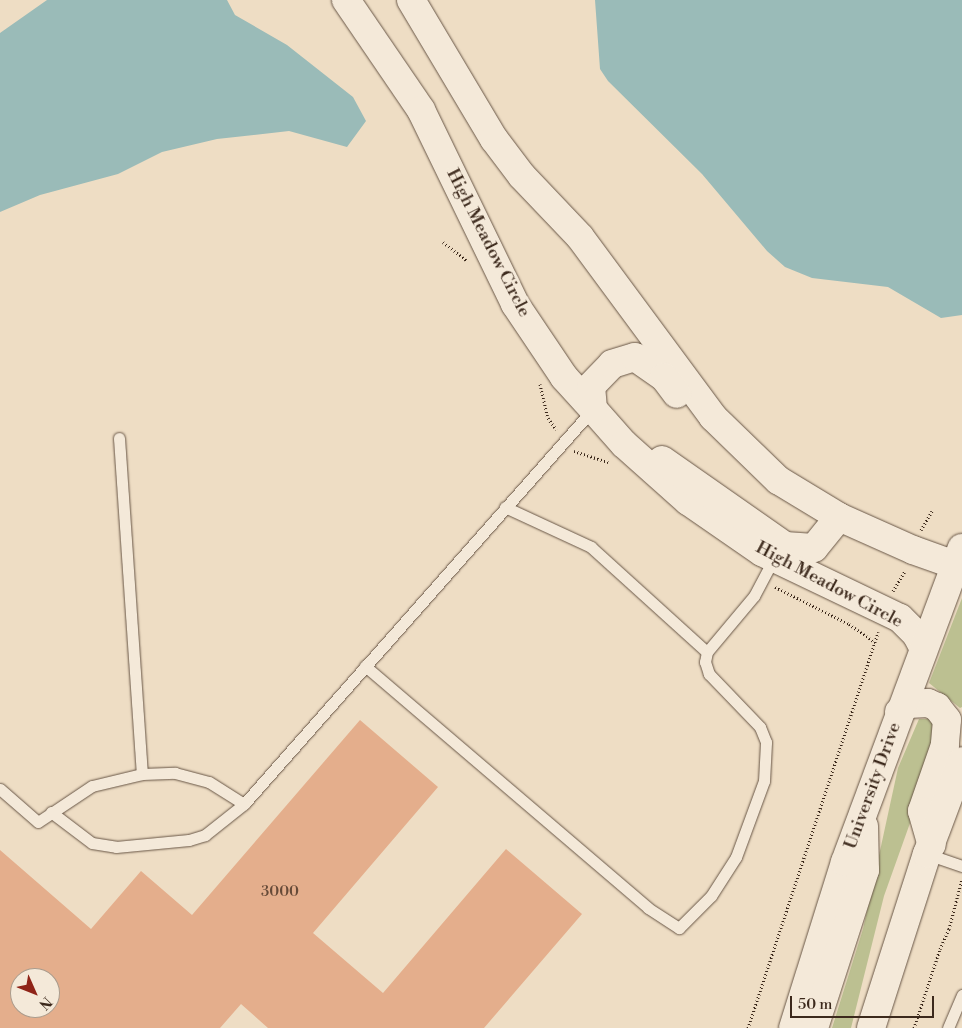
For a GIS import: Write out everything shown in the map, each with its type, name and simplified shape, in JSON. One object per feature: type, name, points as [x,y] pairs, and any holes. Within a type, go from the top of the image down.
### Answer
[{"type":"street","name":"High Meadow Circle","points":[[346,0],[421,110],[515,304],[564,376],[624,444],[688,501],[774,558],[900,618],[916,634],[923,647]]},
{"type":"street","points":[[411,0],[494,139],[522,176],[585,244],[713,417],[778,480]]},
{"type":"street","points":[[593,409],[591,386],[612,364],[635,357],[664,377],[701,426],[739,466],[778,480],[839,517],[913,550],[959,556]]},
{"type":"street","points":[[624,444],[669,463],[785,546],[814,548],[839,517]]},
{"type":"street","name":"University Drive","points":[[793,1028],[864,809],[923,647],[959,556]]},
{"type":"street","points":[[899,712],[908,704],[928,703],[937,707],[947,720],[945,745],[922,811],[929,850]]},
{"type":"street","points":[[870,1028],[929,850],[962,761]]},
{"type":"street","points":[[814,1028],[865,870],[864,809]]},
{"type":"lane","points":[[52,812],[92,843],[116,847],[189,840],[205,835],[244,804],[593,409]]},
{"type":"lane","points":[[119,438],[142,774]]},
{"type":"lane","points":[[505,507],[591,547],[707,652]]},
{"type":"lane","points":[[365,666],[648,908],[679,928],[711,896],[736,857],[764,781],[766,742],[760,727],[709,674],[705,662],[707,652],[754,596],[774,558]]},
{"type":"lane","points":[[0,789],[38,822],[92,786],[142,774],[175,773],[209,782],[244,804]]},
{"type":"lane","points":[[929,850],[962,866]]},
{"type":"lane","points":[[948,1028],[962,995]]},
{"type":"path","points":[[921,530],[932,511]]},
{"type":"path","points":[[890,597],[908,564]]},
{"type":"path","points":[[748,1028],[880,628]]},
{"type":"path","points":[[914,1028],[940,949],[949,929],[961,881]]},
{"type":"green space","points":[[962,598],[962,707],[960,708],[929,683]]},
{"type":"green space","points":[[919,719],[931,719],[940,739],[884,896],[851,1028],[832,1028],[863,929],[898,768]]},
{"type":"water","points":[[47,0],[227,0],[235,15],[287,45],[353,97],[366,121],[347,147],[289,131],[217,139],[162,152],[118,174],[40,195],[0,212],[0,33]]},
{"type":"water","points":[[595,0],[962,0],[962,315],[941,318],[888,287],[812,278],[785,267],[767,251],[702,174],[608,81],[600,69]]},
{"type":"building","points":[[360,720],[438,787],[313,933],[383,993],[506,849],[582,914],[484,1028],[268,1028],[241,1004],[220,1028],[0,1028],[0,850],[91,929],[141,871],[192,915]]}]
